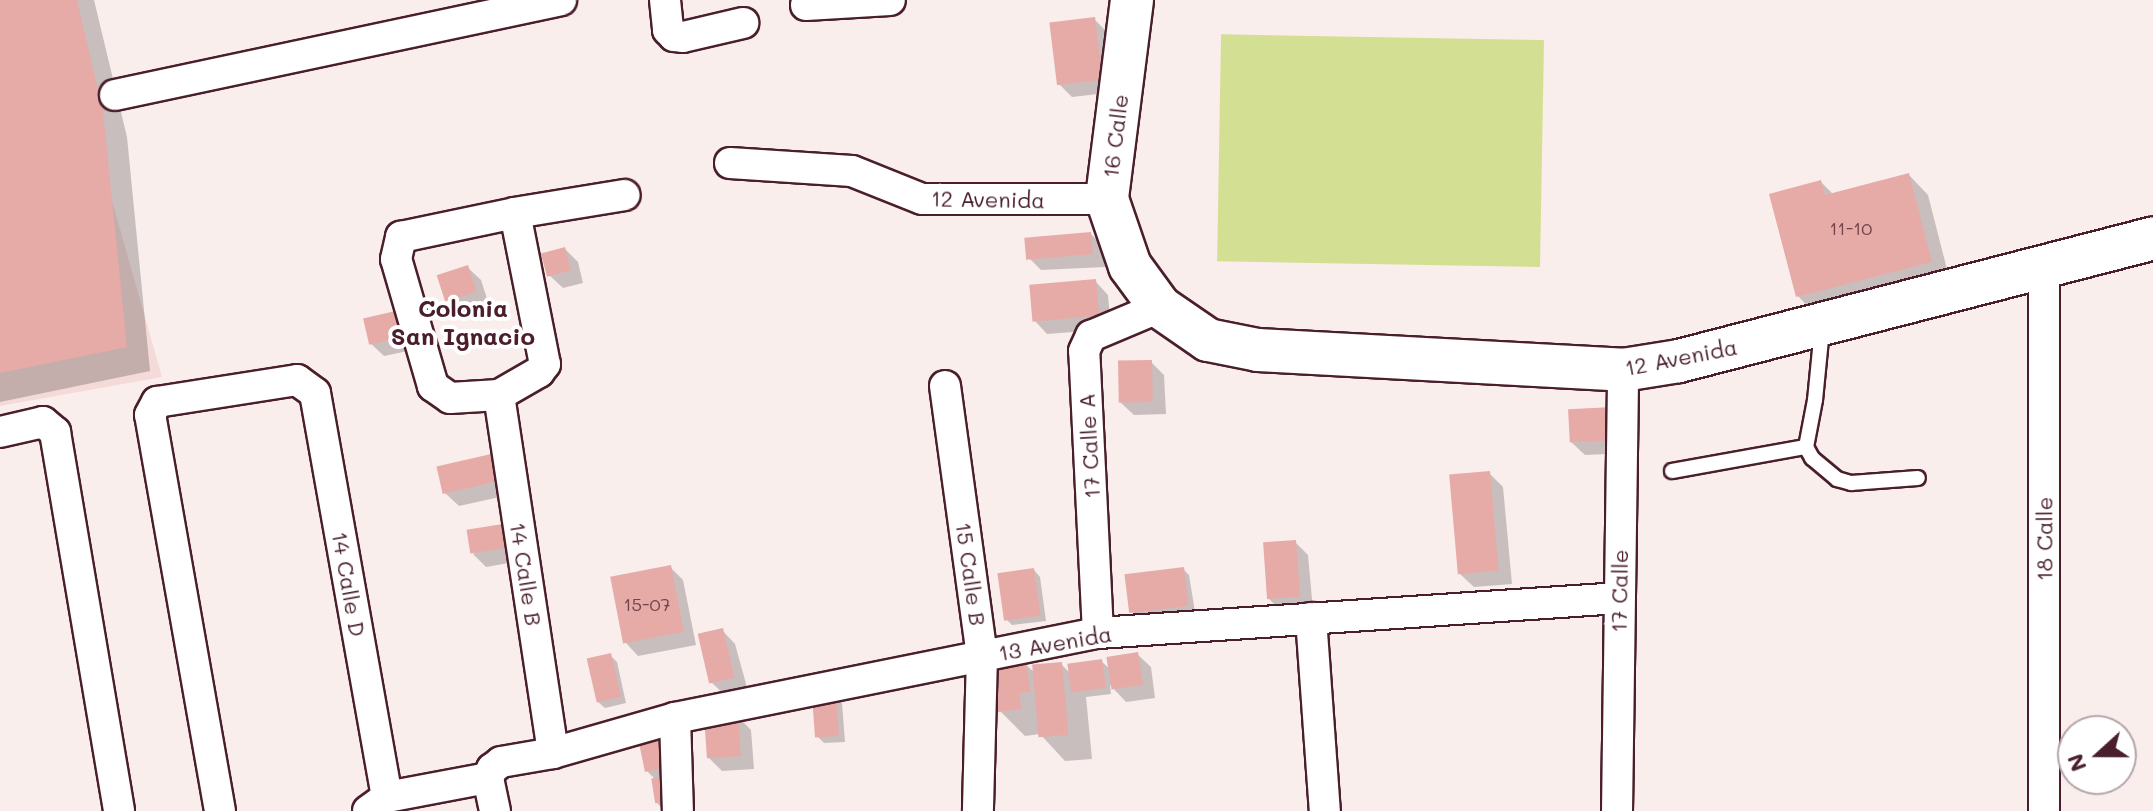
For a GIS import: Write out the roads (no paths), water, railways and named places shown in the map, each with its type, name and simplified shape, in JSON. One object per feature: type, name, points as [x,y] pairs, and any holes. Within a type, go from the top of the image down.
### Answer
[{"type":"main road","name":"16 Calle","points":[[1132,0],[1107,199],[1130,266],[1160,307]]},
{"type":"main road","name":"12 Avenida","points":[[1160,307],[1208,340],[1258,350],[1623,370],[1679,361],[2153,238]]},
{"type":"street","points":[[115,95],[561,0]]},
{"type":"street","points":[[665,0],[668,30],[674,36],[683,37],[743,23]]},
{"type":"street","points":[[806,5],[890,0]]},
{"type":"street","name":"12 Avenida","points":[[730,163],[852,171],[922,199],[1107,199]]},
{"type":"street","points":[[515,213],[545,364],[539,372],[499,395],[450,398],[433,386],[396,259],[401,237],[515,213],[625,195]]},
{"type":"street","name":"18 Calle","points":[[2044,267],[2044,811]]},
{"type":"street","name":"17 Calle A","points":[[1098,633],[1084,351],[1091,336],[1160,307]]},
{"type":"street","name":"17 Calle","points":[[1617,811],[1623,370]]},
{"type":"street","name":"14 Calle D","points":[[220,811],[150,415],[157,402],[297,380],[315,393],[378,804]]},
{"type":"street","name":"15 Calle B","points":[[945,386],[982,655],[978,811]]},
{"type":"street","name":"14 Calle B","points":[[499,395],[553,753]]},
{"type":"street","points":[[0,432],[43,422],[55,432],[119,811]]},
{"type":"street","name":"13 Avenida","points":[[378,804],[675,718],[1098,633],[1619,598]]},
{"type":"street","points":[[1311,618],[1325,811]]},
{"type":"street","points":[[675,718],[678,811]]},
{"type":"street","points":[[495,770],[495,811]]},
{"type":"lane","points":[[1823,324],[1815,400],[1806,447],[1824,470],[1851,483],[1918,478]]},
{"type":"lane","points":[[1672,471],[1806,447]]},
{"type":"district","name":"Colonia San Ignacio","points":[[463,322]]}]
